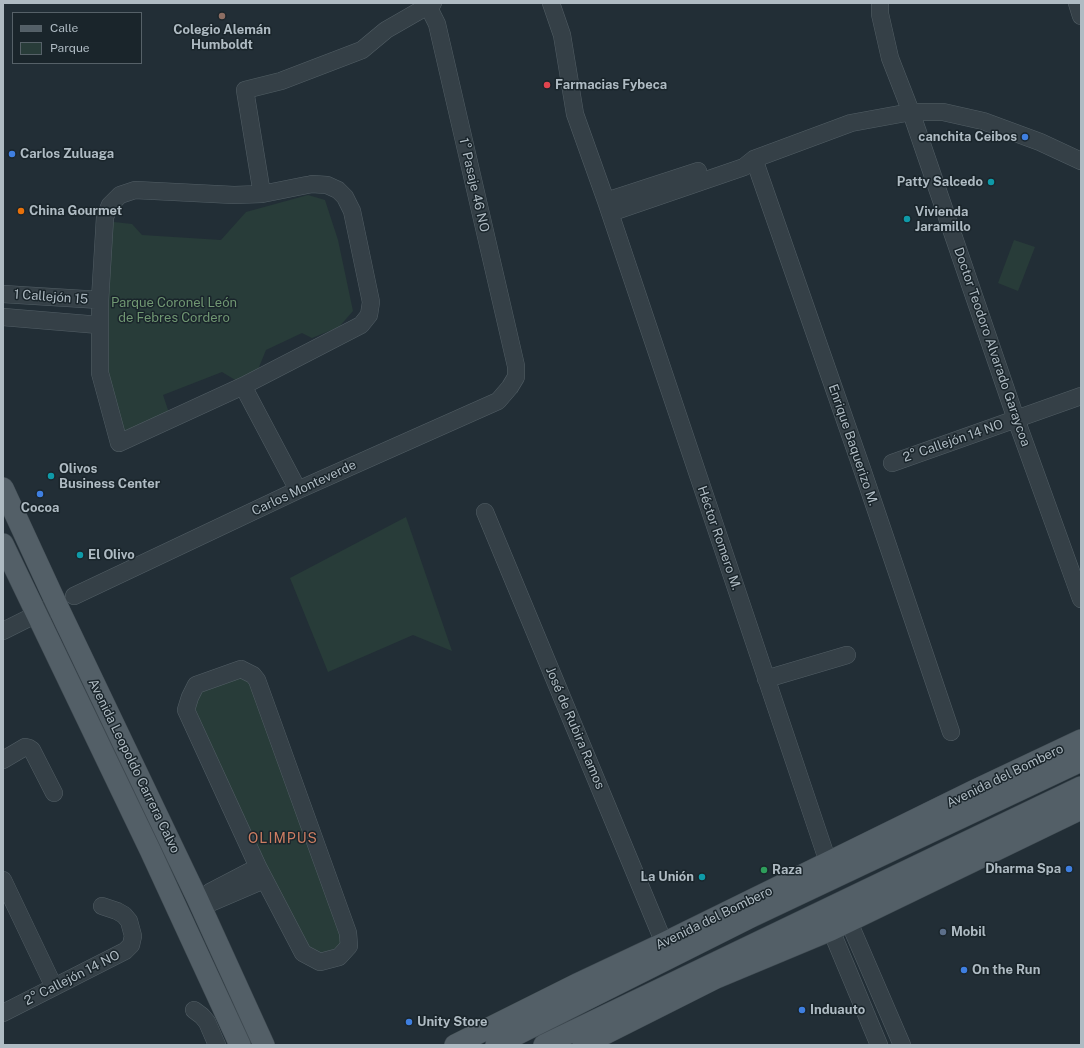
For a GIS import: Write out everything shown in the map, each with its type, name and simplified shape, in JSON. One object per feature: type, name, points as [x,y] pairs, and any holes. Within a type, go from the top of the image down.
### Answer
[{"type":"main road","name":"Avenida Leopoldo Carrera Calvo","points":[[3,488],[65,600],[199,903],[264,1045]]},
{"type":"main road","name":"Avenida Leopoldo Carrera Calvo","points":[[3,544],[153,858],[240,1045]]},
{"type":"main road","name":"Avenida del Bombero","points":[[455,1045],[577,984],[1081,740]]},
{"type":"main road","name":"Avenida del Bombero","points":[[496,1045],[751,917],[1081,761]]},
{"type":"main road","points":[[544,1045],[845,899],[1081,787]]},
{"type":"main road","points":[[583,1045],[716,978],[849,922],[1081,809]]},
{"type":"main road","points":[[716,978],[845,899]]},
{"type":"main road","points":[[510,1045],[736,933],[787,910],[799,905],[822,900],[845,899]]},
{"type":"main road","points":[[692,929],[751,917]]},
{"type":"street","name":"Héctor Romero M.","points":[[551,3],[562,36],[575,114],[608,207],[828,862]]},
{"type":"street","name":"Doctor Teodoro Alvarado Garaycoa","points":[[880,3],[880,14],[890,58],[911,112],[1016,419],[1081,599]]},
{"type":"street","points":[[1077,3],[1081,16]]},
{"type":"street","points":[[262,194],[245,90],[281,81],[362,50],[386,30],[431,5]]},
{"type":"street","name":"1° Pasaje 46 NO","points":[[431,5],[437,24],[516,366]]},
{"type":"street","points":[[608,207],[744,167],[754,159],[851,123],[911,112],[943,112],[983,121],[1040,142],[1081,161]]},
{"type":"street","name":"Enrique Baquerizo M.","points":[[754,159],[865,477],[951,732]]},
{"type":"street","points":[[312,184],[327,185],[338,190],[345,197],[352,211],[371,302],[369,315],[361,325],[243,386],[119,443],[100,373],[100,300],[106,217],[110,205],[120,195],[135,190],[234,195],[262,194],[312,184]]},
{"type":"street","name":"1 Callejón 15","points":[[3,294],[100,300]]},
{"type":"street","name":"1 Callejón 15","points":[[3,317],[99,325]]},
{"type":"street","name":"Carlos Monteverde","points":[[3,631],[65,600],[298,490],[498,401],[516,377],[516,366]]},
{"type":"street","points":[[243,386],[298,490]]},
{"type":"street","name":"2° Callejón 14 NO","points":[[892,463],[1081,396]]},
{"type":"street","name":"José de Rubira Ramos","points":[[485,512],[664,943]]},
{"type":"street","points":[[766,679],[847,655]]},
{"type":"street","points":[[241,669],[253,675],[257,680],[348,933],[349,946],[339,957],[320,962],[303,953],[261,873],[186,710],[196,685],[241,669]]},
{"type":"street","points":[[3,760],[26,747],[29,748],[32,750],[54,793]]},
{"type":"street","points":[[199,903],[261,873]]},
{"type":"street","points":[[3,880],[54,987]]},
{"type":"street","name":"2° Callejón 14 NO","points":[[3,1013],[125,951],[131,945],[134,936],[129,921],[124,915],[117,911],[102,906]]},
{"type":"street","points":[[849,922],[902,1045]]},
{"type":"street","points":[[830,930],[879,1045]]},
{"type":"street","points":[[194,1010],[207,1022],[217,1045]]},
{"type":"green space","name":"Parque Coronel León de Febres Cordero","points":[[308,195],[325,200],[338,240],[353,311],[339,327],[312,338],[302,333],[266,350],[257,372],[237,381],[222,372],[163,395],[171,419],[119,443],[100,373],[105,221],[132,224],[142,235],[221,240],[246,212]]},
{"type":"green space","points":[[1014,240],[1035,247],[1018,291],[998,283]]},
{"type":"green space","points":[[406,517],[452,651],[413,635],[328,672],[290,578]]},
{"type":"green space","points":[[253,675],[348,933],[339,957],[303,953],[190,697],[196,685]]},
{"type":"place","name":"Colegio Alemán Humboldt","points":[[222,16]]},
{"type":"place","name":"Farmacias Fybeca","points":[[547,85]]},
{"type":"place","name":"canchita Ceibos","points":[[1025,137]]},
{"type":"place","name":"Carlos Zuluaga","points":[[12,154]]},
{"type":"place","name":"Patty Salcedo","points":[[991,182]]},
{"type":"place","name":"China Gourmet","points":[[21,211]]},
{"type":"place","name":"Vivienda Jaramillo","points":[[907,219]]},
{"type":"place","name":"Olivos Business Center","points":[[51,476]]},
{"type":"place","name":"Cocoa","points":[[40,494]]},
{"type":"place","name":"El Olivo","points":[[80,555]]},
{"type":"place","name":"Dharma Spa","points":[[1069,869]]},
{"type":"place","name":"Raza","points":[[764,870]]},
{"type":"place","name":"La Unión","points":[[702,877]]},
{"type":"place","name":"Mobil","points":[[943,932]]},
{"type":"place","name":"On the Run","points":[[964,970]]},
{"type":"place","name":"Induauto","points":[[802,1010]]},
{"type":"place","name":"Unity Store","points":[[409,1022]]},
{"type":"district","name":"OLIMPUS","points":[[283,839]]}]
